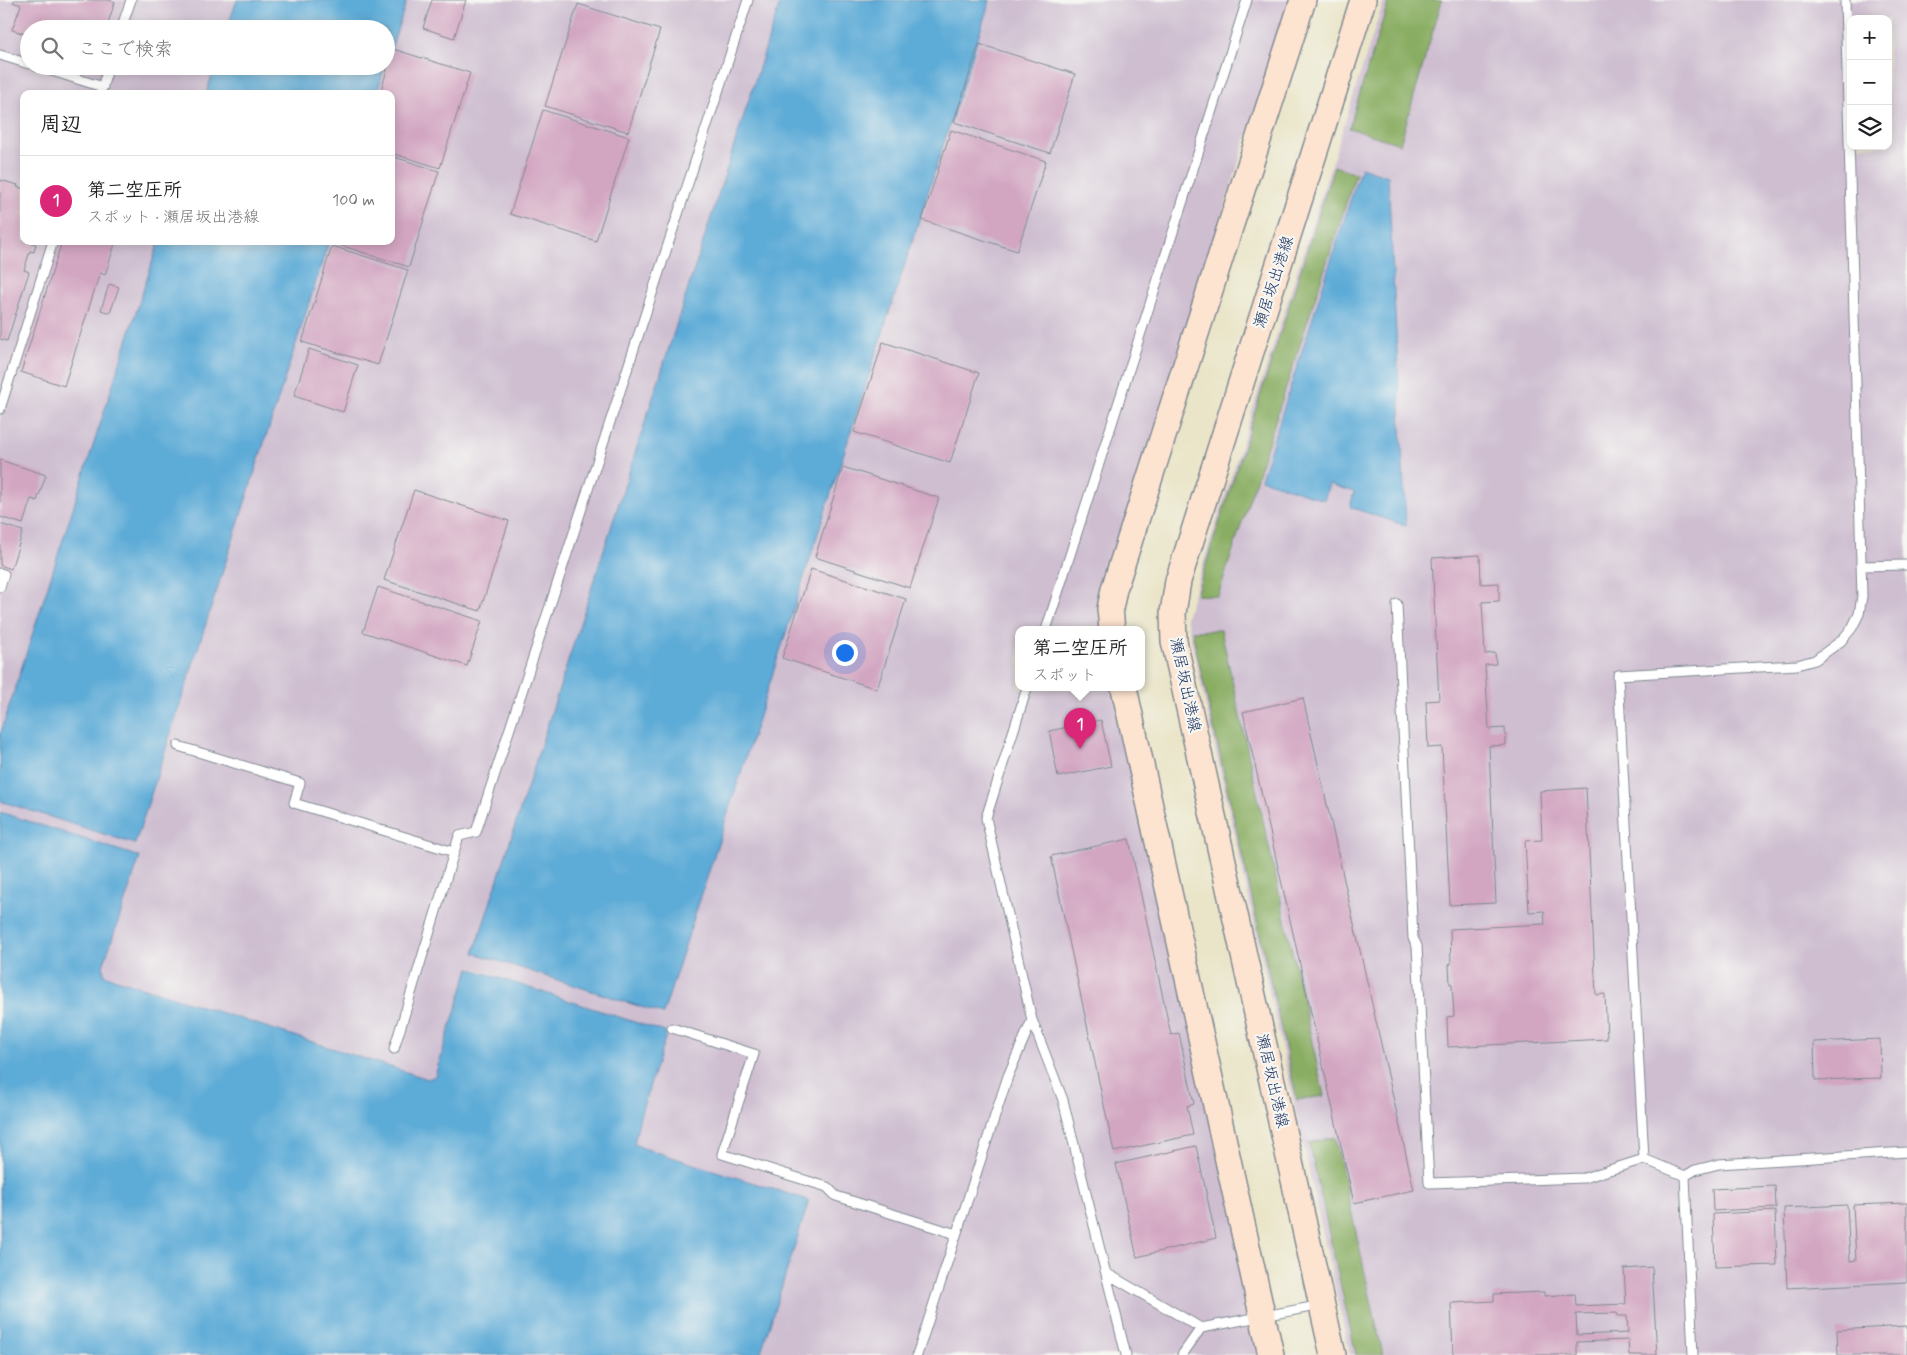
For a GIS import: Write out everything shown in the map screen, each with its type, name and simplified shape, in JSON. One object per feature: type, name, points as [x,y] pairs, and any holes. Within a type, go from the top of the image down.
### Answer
[{"type":"main road","points":[[1112,626],[1110,609],[1114,589],[1303,0]]},
{"type":"main road","name":"瀬居坂出港線","points":[[1334,1355],[1174,641],[1173,612],[1178,581],[1363,0]]},
{"type":"main road","points":[[1125,691],[1271,1355]]},
{"type":"lane","points":[[125,20],[131,0]]},
{"type":"lane","points":[[394,1049],[458,836],[476,832],[748,0]]},
{"type":"lane","points":[[1047,626],[1247,0]]},
{"type":"lane","points":[[1644,1158],[1618,676],[1797,665],[1815,660],[1841,641],[1852,628],[1859,614],[1862,596],[1845,0]]},
{"type":"lane","points":[[0,55],[20,61]]},
{"type":"lane","points":[[61,75],[102,90],[106,75]]},
{"type":"lane","points":[[0,409],[52,245]]},
{"type":"lane","points":[[1861,566],[1907,565]]},
{"type":"lane","points":[[0,573],[4,574],[0,587]]},
{"type":"lane","points":[[1397,604],[1413,938],[1417,946],[1429,1182],[1584,1178],[1644,1158],[1685,1176]]},
{"type":"lane","points":[[1026,691],[986,818],[1032,1020],[1063,1100],[1126,1355]]},
{"type":"lane","points":[[178,746],[300,784],[294,803],[454,852]]},
{"type":"lane","points":[[917,1355],[1008,1076],[1032,1020]]},
{"type":"lane","points":[[672,1028],[754,1054],[722,1154],[826,1187],[836,1196],[956,1234]]},
{"type":"lane","points":[[1685,1176],[1695,1170],[1719,1164],[1907,1152]]},
{"type":"lane","points":[[1685,1176],[1693,1355]]},
{"type":"lane","points":[[1106,1273],[1202,1328],[1322,1305]]},
{"type":"lane","points":[[1182,1355],[1202,1328]]},
{"type":"shaded area","points":[[0,0],[1290,0],[1098,610],[1101,626],[1015,626],[1015,691],[1116,691],[1265,1355],[760,1355],[808,1201],[634,1144],[640,1116],[666,1035],[664,1032],[473,968],[468,971],[435,1075],[428,1079],[107,976],[104,973],[103,966],[140,857],[0,812]]},
{"type":"shaded area","points":[[1384,0],[1907,0],[1907,1355],[1350,1355],[1186,617]]},
{"type":"green space","points":[[1389,0],[1442,0],[1400,144],[1349,128]]},
{"type":"green space","points":[[1334,166],[1356,173],[1218,596],[1196,595]]},
{"type":"green space","points":[[1221,630],[1324,1096],[1297,1100],[1192,631]]},
{"type":"green space","points":[[1335,1137],[1383,1355],[1356,1355],[1309,1143]]},
{"type":"water","points":[[237,0],[407,0],[395,37],[395,20],[230,20]]},
{"type":"water","points":[[781,0],[990,0],[663,1014],[474,953]]},
{"type":"water","points":[[212,75],[382,75],[378,90],[207,90]]},
{"type":"water","points":[[1361,167],[1388,176],[1406,526],[1350,507],[1354,492],[1329,484],[1324,500],[1261,479]]},
{"type":"water","points":[[158,245],[328,245],[135,844],[0,801],[0,735]]},
{"type":"water","points":[[0,812],[140,857],[103,966],[104,973],[107,976],[428,1079],[435,1076],[469,968],[665,1032],[666,1035],[640,1116],[634,1144],[808,1200],[760,1355],[0,1355]]},
{"type":"building","points":[[14,0],[108,0],[115,2],[109,20],[20,20],[20,32],[12,30],[21,5],[13,2]]},
{"type":"building","points":[[432,0],[466,0],[454,38],[423,28]]},
{"type":"building","points":[[578,4],[660,30],[628,132],[545,106]]},
{"type":"building","points":[[979,44],[1075,74],[1050,153],[954,122]]},
{"type":"building","points":[[395,50],[470,73],[440,168],[395,154],[395,90],[381,90],[385,75],[395,75]]},
{"type":"building","points":[[543,110],[629,137],[596,241],[510,214]]},
{"type":"building","points":[[951,130],[1046,161],[1017,251],[922,220]]},
{"type":"building","points":[[395,157],[439,171],[409,267],[339,245],[395,245]]},
{"type":"building","points":[[0,180],[18,185],[17,187],[20,188],[20,245],[36,245],[34,252],[30,251],[24,270],[29,272],[7,341],[0,339]]},
{"type":"building","points":[[61,245],[115,245],[105,275],[100,273],[64,386],[21,372]]},
{"type":"building","points":[[332,246],[408,270],[378,365],[302,342]]},
{"type":"building","points":[[109,284],[119,287],[110,313],[101,310]]},
{"type":"building","points":[[883,342],[979,373],[950,463],[854,432]]},
{"type":"building","points":[[309,349],[358,365],[343,412],[294,396]]},
{"type":"building","points":[[0,460],[46,475],[37,501],[31,499],[23,524],[0,517]]},
{"type":"building","points":[[843,467],[939,498],[910,588],[815,557]]},
{"type":"building","points":[[414,490],[509,521],[480,611],[384,580]]},
{"type":"building","points":[[0,524],[23,531],[11,569],[0,565]]},
{"type":"building","points":[[1480,555],[1481,584],[1499,583],[1499,601],[1482,602],[1485,654],[1495,653],[1496,664],[1485,665],[1489,729],[1505,728],[1506,745],[1489,746],[1496,903],[1450,905],[1442,747],[1428,748],[1426,701],[1439,700],[1432,558]]},
{"type":"building","points":[[811,569],[906,599],[877,689],[782,658]]},
{"type":"building","points":[[378,587],[482,621],[467,666],[363,632]]},
{"type":"building","points":[[1303,698],[1414,1190],[1354,1203],[1243,712]]},
{"type":"building","points":[[1101,720],[1111,766],[1058,777],[1049,731]]},
{"type":"building","points":[[1586,788],[1596,995],[1605,994],[1607,1039],[1448,1047],[1447,1017],[1454,1016],[1449,965],[1451,964],[1450,929],[1545,924],[1544,911],[1529,912],[1525,841],[1542,840],[1540,791]]},
{"type":"building","points":[[1129,839],[1171,1035],[1179,1033],[1194,1104],[1187,1106],[1193,1135],[1114,1152],[1051,856]]},
{"type":"building","points":[[1880,1039],[1881,1078],[1815,1080],[1814,1042]]},
{"type":"building","points":[[1196,1146],[1216,1238],[1137,1257],[1116,1164]]},
{"type":"building","points":[[1775,1186],[1776,1208],[1713,1211],[1712,1189]]},
{"type":"building","points":[[1907,1203],[1907,1282],[1787,1288],[1784,1208],[1847,1205],[1850,1261],[1856,1260],[1853,1205]]},
{"type":"building","points":[[1775,1211],[1777,1265],[1715,1267],[1713,1214]]},
{"type":"building","points":[[1652,1267],[1657,1355],[1629,1355],[1628,1340],[1577,1342],[1577,1355],[1453,1355],[1451,1303],[1494,1301],[1494,1294],[1544,1292],[1544,1296],[1575,1294],[1576,1306],[1626,1304],[1624,1269]],"holes":[[[1617,1313],[1618,1316],[1627,1316],[1628,1333],[1577,1335],[1576,1314]]]},
{"type":"building","points":[[1907,1326],[1907,1355],[1838,1355],[1837,1330]]},
{"type":"place","name":"第二空圧所","points":[[1080,749]]}]
